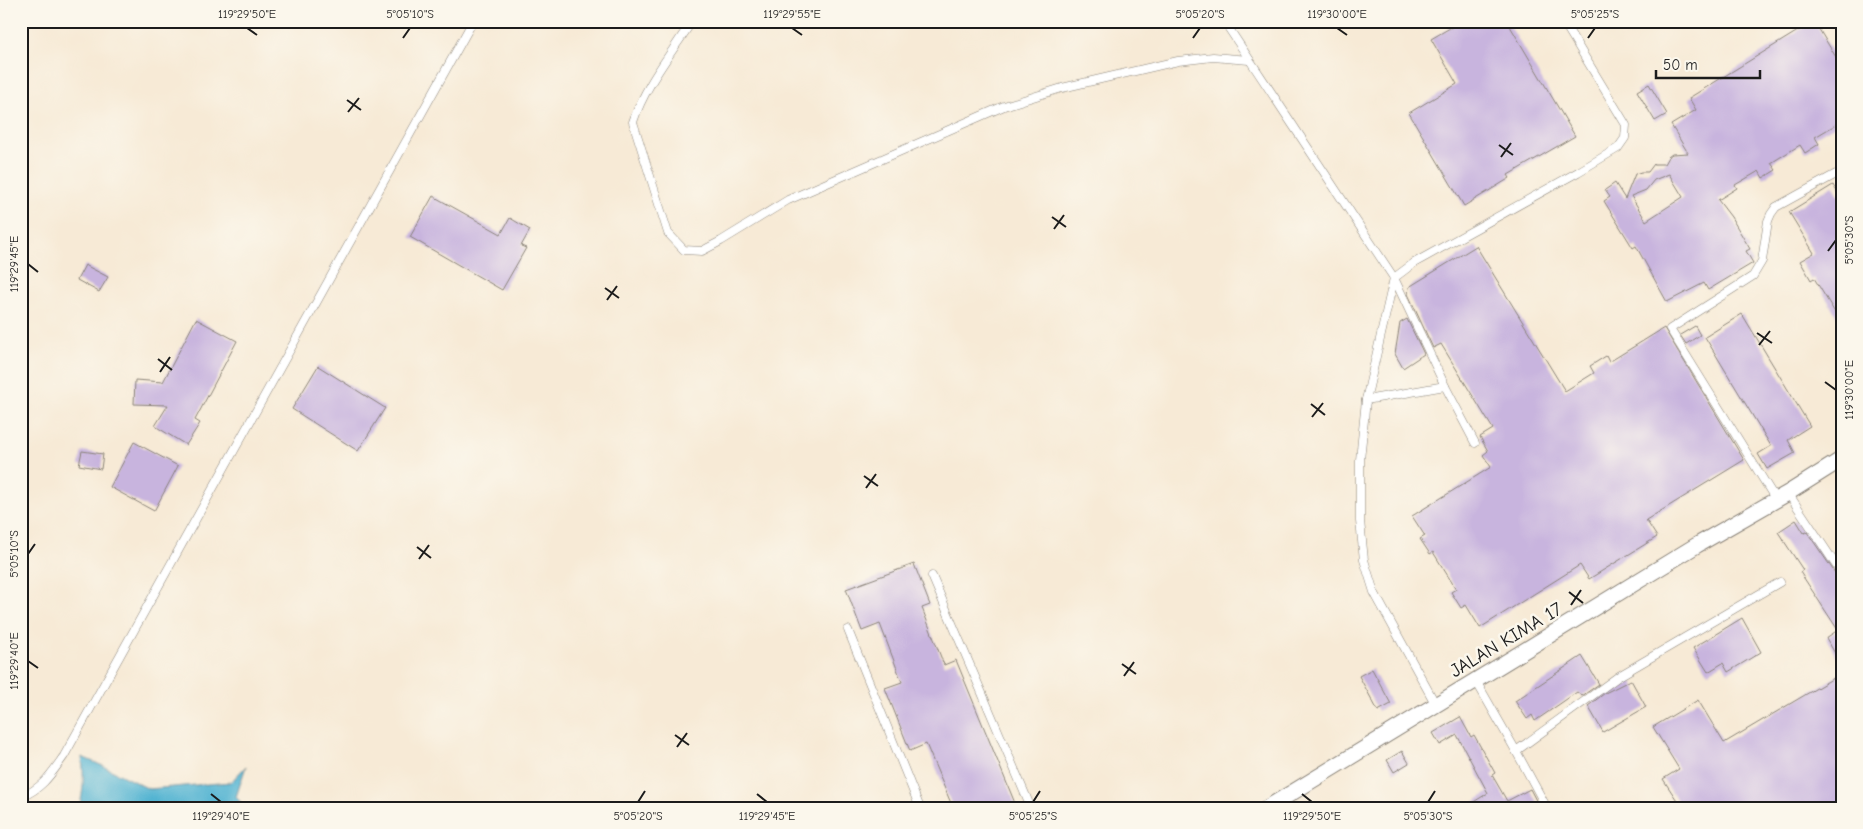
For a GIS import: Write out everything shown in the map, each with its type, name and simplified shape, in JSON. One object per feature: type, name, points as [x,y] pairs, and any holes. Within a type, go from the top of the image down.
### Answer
[{"type":"street","name":"JALAN KIMA 17","points":[[1267,808],[1476,682],[1697,545],[1782,497],[1842,459]]},
{"type":"lane","points":[[21,797],[32,793],[42,786],[64,756],[473,21]]},
{"type":"lane","points":[[692,21],[651,84],[633,122],[668,233],[684,250],[702,251],[788,200],[1004,106],[1062,88],[1178,61],[1213,57],[1248,60]]},
{"type":"lane","points":[[1224,21],[1394,278],[1475,443]]},
{"type":"lane","points":[[1436,705],[1374,592],[1364,560],[1360,521],[1360,460],[1366,400],[1394,278],[1414,263],[1578,172],[1618,148],[1622,143],[1627,131],[1626,125],[1562,21]]},
{"type":"lane","points":[[1842,175],[1836,174],[1776,207],[1768,221],[1762,261],[1753,276],[1670,330],[1782,497],[1842,574]]},
{"type":"lane","points":[[1366,400],[1446,386]]},
{"type":"lane","points":[[932,576],[1031,808]]},
{"type":"lane","points":[[1516,751],[1619,676],[1780,582]]},
{"type":"lane","points":[[848,630],[920,808]]},
{"type":"lane","points":[[1476,682],[1547,808]]},
{"type":"water","points":[[82,757],[149,789],[231,782],[246,766],[236,797],[246,808],[79,808],[83,783]]},
{"type":"building","points":[[1462,21],[1507,21],[1575,136],[1508,175],[1510,178],[1464,206],[1409,113],[1457,84],[1431,39]]},
{"type":"building","points":[[1814,21],[1842,67],[1842,121],[1815,137],[1819,144],[1805,153],[1800,145],[1771,163],[1776,170],[1763,178],[1759,171],[1735,185],[1737,188],[1718,200],[1731,217],[1750,249],[1746,251],[1753,263],[1708,290],[1704,283],[1667,302],[1636,246],[1633,248],[1604,201],[1610,197],[1605,190],[1615,183],[1625,199],[1635,174],[1648,172],[1654,164],[1664,164],[1672,154],[1688,153],[1671,125],[1696,110],[1689,98]],"holes":[[[1669,174],[1683,197],[1646,221],[1631,196],[1646,190],[1654,180]]]},
{"type":"building","points":[[1649,84],[1667,114],[1655,121],[1637,91]]},
{"type":"building","points":[[1833,185],[1842,200],[1842,324],[1814,278],[1811,280],[1800,261],[1814,253],[1789,212]]},
{"type":"building","points":[[433,196],[501,234],[510,218],[530,230],[521,246],[526,248],[502,290],[410,237]]},
{"type":"building","points":[[1476,246],[1565,391],[1594,373],[1590,366],[1606,356],[1609,362],[1664,328],[1744,460],[1646,520],[1657,537],[1589,579],[1580,565],[1480,628],[1466,605],[1461,608],[1451,592],[1456,589],[1433,552],[1430,554],[1420,539],[1425,536],[1412,516],[1491,467],[1483,455],[1488,451],[1480,437],[1493,429],[1441,344],[1433,348],[1408,294],[1409,287]]},
{"type":"building","points":[[85,265],[108,277],[99,292],[77,280]]},
{"type":"building","points":[[1742,314],[1810,426],[1788,440],[1795,453],[1767,469],[1758,454],[1771,446],[1705,337]]},
{"type":"building","points":[[196,319],[237,341],[195,420],[200,423],[186,445],[155,426],[168,405],[134,404],[135,380],[163,382]]},
{"type":"building","points":[[1407,319],[1424,354],[1403,368],[1395,354],[1400,323]]},
{"type":"building","points":[[1695,326],[1700,335],[1686,344],[1680,335]]},
{"type":"building","points":[[318,366],[385,408],[358,451],[292,409]]},
{"type":"building","points":[[134,442],[178,466],[154,511],[110,487]]},
{"type":"building","points":[[82,451],[103,454],[101,469],[79,465]]},
{"type":"building","points":[[1796,520],[1804,533],[1807,532],[1842,583],[1842,665],[1826,638],[1838,630],[1800,572],[1803,570],[1778,532]]},
{"type":"building","points":[[914,564],[930,605],[922,608],[944,665],[956,660],[1017,808],[953,808],[926,744],[910,751],[885,688],[902,682],[880,624],[862,631],[846,589]]},
{"type":"building","points":[[1742,618],[1761,652],[1728,672],[1723,663],[1708,672],[1693,648]]},
{"type":"building","points":[[1582,656],[1599,684],[1582,696],[1577,692],[1535,721],[1532,715],[1527,719],[1515,701]]},
{"type":"building","points":[[1372,669],[1391,704],[1378,711],[1359,676]]},
{"type":"building","points":[[1842,673],[1842,808],[1682,808],[1663,779],[1679,769],[1653,727],[1698,700],[1724,743]]},
{"type":"building","points":[[1631,680],[1646,707],[1603,732],[1588,706],[1605,693]]},
{"type":"building","points":[[1460,717],[1471,737],[1474,735],[1495,773],[1492,775],[1507,801],[1530,789],[1540,808],[1464,808],[1488,793],[1457,735],[1440,745],[1433,733]]},
{"type":"building","points":[[1402,751],[1409,763],[1394,772],[1387,760]]}]
